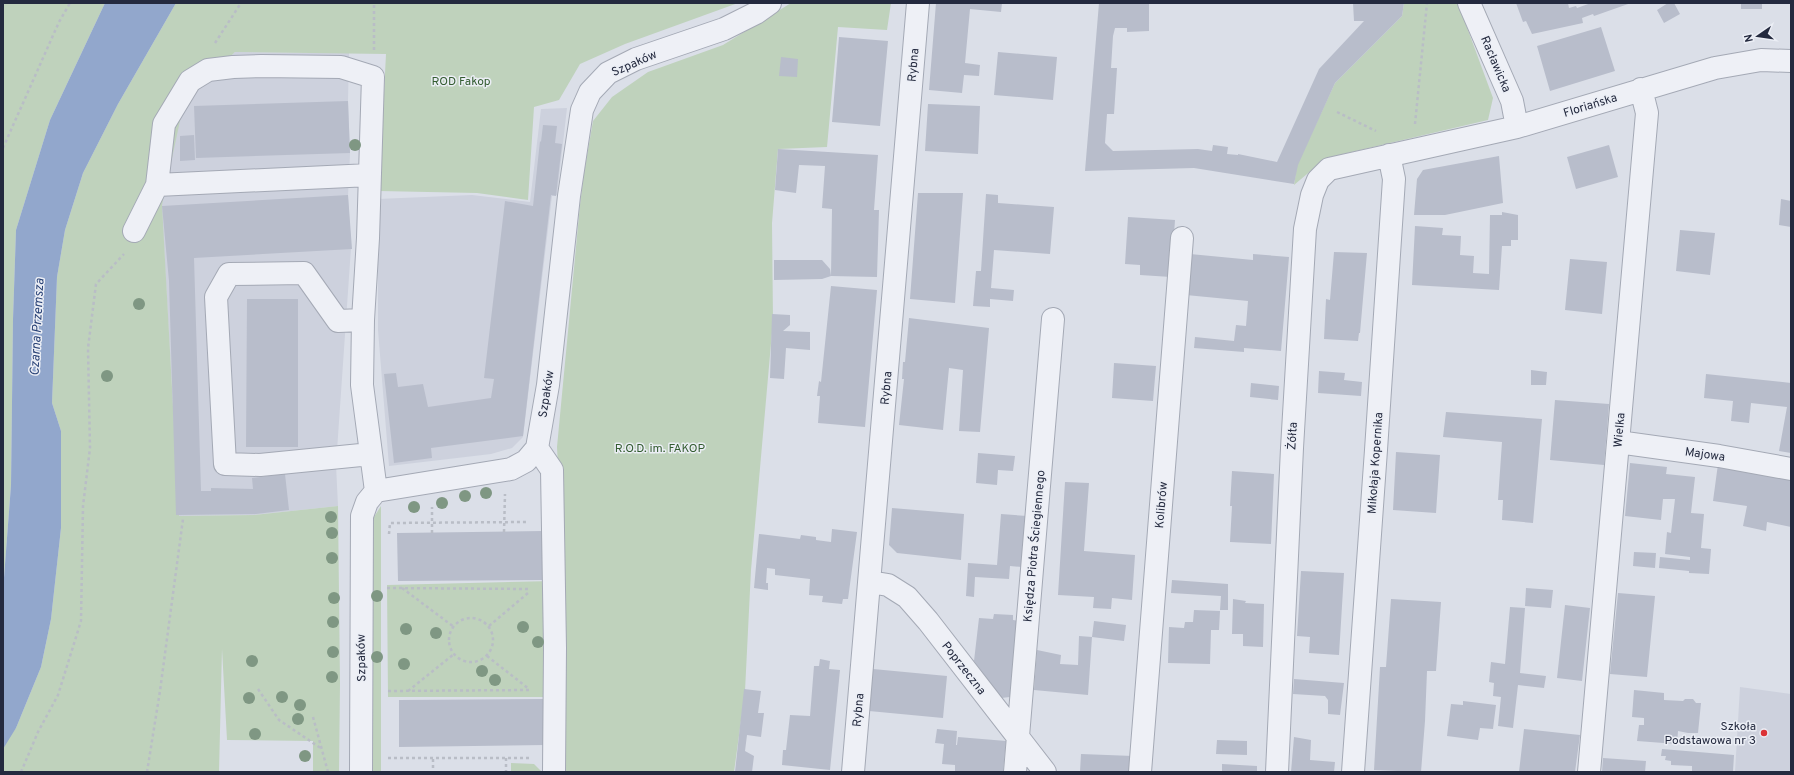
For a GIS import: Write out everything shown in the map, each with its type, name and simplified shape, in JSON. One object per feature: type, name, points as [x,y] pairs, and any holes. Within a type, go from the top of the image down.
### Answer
[{"type":"street","name":"Szpaków","points":[[537,448],[548,384],[569,196],[582,110],[590,92],[608,73],[636,59],[724,29],[756,13],[770,3]]},
{"type":"street","name":"Rybna","points":[[853,772],[918,3]]},
{"type":"street","name":"Racławicka","points":[[1469,3],[1512,101],[1518,127]]},
{"type":"street","name":"Floriańska","points":[[1389,155],[1518,127],[1715,68],[1761,60],[1791,61]]},
{"type":"street","points":[[134,231],[157,185],[164,124],[190,81],[208,70],[261,66],[341,67],[373,77],[368,238],[363,320],[362,385],[376,491],[511,469],[526,461],[537,448],[552,470],[554,765]]},
{"type":"street","name":"Wielka","points":[[1590,772],[1647,113],[1641,89]]},
{"type":"street","name":"Żółta","points":[[1277,772],[1292,448],[1305,229],[1312,195],[1318,180],[1329,169],[1389,155]]},
{"type":"street","name":"Mikołaja Kopernika","points":[[1353,772],[1376,458],[1394,179],[1389,155]]},
{"type":"street","points":[[157,185],[370,175]]},
{"type":"street","name":"Kolibrów","points":[[1140,772],[1182,238]]},
{"type":"street","points":[[363,320],[338,321],[304,273],[230,274],[216,297],[225,464],[260,465],[371,454]]},
{"type":"street","name":"Księdza Piotra Ściegiennego","points":[[1015,772],[1053,319]]},
{"type":"street","name":"Majowa","points":[[1618,442],[1719,456],[1791,469]]},
{"type":"street","name":"Szpaków","points":[[361,772],[362,516],[367,502],[376,491]]},
{"type":"street","name":"Poprzeczna","points":[[870,582],[888,585],[907,597],[957,658],[1045,772]]},
{"type":"path","points":[[3,148],[70,3]]},
{"type":"path","points":[[373,77],[374,3]]},
{"type":"path","points":[[1422,124],[1415,125],[1427,3]]},
{"type":"path","points":[[1337,112],[1378,133]]},
{"type":"path","points":[[21,772],[38,732],[58,695],[81,621],[84,506],[90,448],[88,348],[96,284],[127,251],[134,231]]},
{"type":"path","points":[[147,772],[160,691],[183,519]]},
{"type":"path","points":[[432,522],[432,533]]},
{"type":"path","points":[[504,522],[504,532]]},
{"type":"path","points":[[389,538],[390,523],[552,522]]},
{"type":"path","points":[[388,596],[387,586],[402,588],[532,589],[489,626]]},
{"type":"path","points":[[402,588],[454,627]]},
{"type":"path","points":[[470,618],[478,619],[489,626],[493,634],[494,641],[487,656],[477,662],[470,663],[463,661],[454,654],[449,646],[449,638],[454,627],[462,620],[470,618]]},
{"type":"path","points":[[408,691],[454,654]]},
{"type":"path","points":[[487,656],[530,690]]},
{"type":"path","points":[[388,684],[388,697]]},
{"type":"path","points":[[258,690],[279,720],[322,749]]},
{"type":"path","points":[[388,691],[554,690]]},
{"type":"path","points":[[313,717],[328,772]]},
{"type":"path","points":[[388,751],[388,765]]},
{"type":"path","points":[[388,758],[506,758],[554,765]]},
{"type":"path","points":[[433,758],[433,772]]},
{"type":"path","points":[[506,758],[506,772]]},
{"type":"shaded area","points":[[235,52],[349,53],[348,101],[350,154],[348,196],[351,248],[336,465],[338,506],[254,515],[179,516],[164,247],[154,128]]},
{"type":"shaded area","points":[[567,108],[557,195],[552,196],[523,437],[512,448],[491,454],[389,466],[378,330],[378,199],[472,195],[530,202],[541,109]]},
{"type":"shaded area","name":"Szkoła Podstawowa nr 3","points":[[1740,687],[1791,694],[1791,772],[1735,772]]},
{"type":"green space","points":[[3,3],[105,3],[50,120],[16,230],[13,319],[11,485],[3,591]]},
{"type":"green space","name":"ROD Fakop","points":[[176,3],[738,3],[625,44],[580,64],[559,100],[534,107],[528,200],[477,193],[379,191],[386,54],[235,52],[184,102],[162,205],[179,516],[254,515],[338,506],[340,683],[339,772],[313,772],[313,741],[227,740],[222,649],[219,772],[3,772],[3,745],[16,728],[41,667],[51,619],[61,528],[61,431],[52,403],[57,277],[65,230],[83,173],[118,104]]},
{"type":"green space","name":"R.O.D. im. FAKOP","points":[[791,3],[891,3],[887,30],[838,27],[827,147],[778,149],[772,223],[773,321],[751,570],[745,691],[734,772],[561,772],[563,562],[557,447],[580,205],[593,121],[612,97],[648,72],[723,45]]},
{"type":"green space","points":[[1404,3],[1458,3],[1493,98],[1488,120],[1326,158],[1294,185],[1297,165],[1335,83],[1402,16]]},
{"type":"green space","points":[[381,506],[381,772],[373,772],[371,770],[372,520]]},
{"type":"green space","points":[[553,581],[555,697],[388,697],[387,585]]},
{"type":"green space","points":[[511,763],[534,764],[542,772],[511,772]]},
{"type":"water","name":"Czarna Przemsza","points":[[105,3],[176,3],[118,104],[83,173],[65,230],[57,277],[52,403],[61,431],[61,528],[51,619],[41,667],[16,728],[3,749],[3,591],[11,485],[13,319],[16,230],[50,120]]},
{"type":"building","points":[[936,3],[1002,3],[1001,12],[970,9],[965,63],[980,65],[979,76],[964,75],[962,93],[929,90]]},
{"type":"building","points":[[1099,3],[1149,3],[1149,31],[1127,32],[1127,28],[1115,28],[1113,36],[1111,68],[1117,68],[1114,114],[1107,114],[1105,143],[1113,151],[1198,149],[1212,151],[1213,145],[1228,147],[1227,154],[1238,154],[1277,162],[1319,69],[1364,21],[1354,21],[1353,3],[1404,3],[1402,16],[1335,83],[1298,165],[1294,184],[1194,168],[1085,171]]},
{"type":"building","points":[[1516,3],[1568,3],[1569,8],[1576,6],[1577,8],[1591,3],[1631,3],[1594,16],[1593,14],[1582,18],[1583,23],[1532,34],[1526,21],[1523,22]]},
{"type":"building","points":[[1668,3],[1674,3],[1680,14],[1664,23],[1657,10]]},
{"type":"building","points":[[1741,3],[1762,3],[1762,9],[1741,9]]},
{"type":"building","points":[[1601,27],[1615,71],[1550,91],[1537,46]]},
{"type":"building","points":[[839,37],[888,41],[880,126],[832,122]]},
{"type":"building","points":[[998,52],[1057,57],[1053,100],[994,95]]},
{"type":"building","points":[[781,57],[798,59],[797,77],[779,76]]},
{"type":"building","points":[[348,101],[350,153],[196,158],[194,106]]},
{"type":"building","points":[[928,104],[980,106],[978,154],[925,151]]},
{"type":"building","points":[[543,125],[557,126],[555,143],[562,144],[556,196],[551,195],[523,436],[431,448],[432,458],[394,463],[384,374],[396,373],[398,387],[423,384],[428,407],[491,398],[494,379],[484,378],[505,201],[533,206]]},
{"type":"building","points":[[194,135],[195,160],[180,161],[180,136]]},
{"type":"building","points":[[1609,145],[1618,177],[1576,189],[1567,157]]},
{"type":"building","points":[[778,149],[878,155],[874,210],[879,210],[877,277],[831,276],[832,209],[822,208],[825,166],[799,165],[796,193],[775,190]]},
{"type":"building","points":[[1499,156],[1503,203],[1445,215],[1414,215],[1417,179],[1423,170]]},
{"type":"building","points":[[918,193],[963,193],[955,303],[910,299]]},
{"type":"building","points":[[986,194],[998,195],[998,203],[1054,207],[1050,254],[994,250],[991,288],[1014,290],[1013,301],[990,299],[990,307],[973,306],[976,271],[981,271]]},
{"type":"building","points":[[348,195],[352,249],[194,258],[201,491],[211,491],[211,488],[253,489],[252,478],[285,474],[289,510],[256,514],[176,515],[169,281],[162,206]]},
{"type":"building","points":[[1781,199],[1791,201],[1791,227],[1779,225]]},
{"type":"building","points":[[1502,212],[1518,215],[1518,240],[1511,240],[1511,246],[1502,246],[1499,290],[1412,285],[1415,226],[1443,228],[1442,235],[1461,236],[1460,255],[1474,256],[1473,273],[1489,274],[1490,215],[1502,215]]},
{"type":"building","points":[[1128,217],[1175,220],[1171,277],[1140,275],[1140,265],[1125,264]]},
{"type":"building","points":[[1680,230],[1715,233],[1710,275],[1676,271]]},
{"type":"building","points":[[1334,252],[1367,253],[1358,341],[1324,339],[1326,299],[1330,300]]},
{"type":"building","points":[[1190,254],[1253,260],[1253,254],[1289,257],[1281,351],[1244,348],[1244,352],[1194,348],[1195,337],[1234,341],[1236,325],[1246,326],[1248,301],[1186,295]]},
{"type":"building","points":[[1570,259],[1607,262],[1602,314],[1565,310]]},
{"type":"building","points":[[774,260],[822,260],[830,269],[831,276],[822,279],[774,280]]},
{"type":"building","points":[[831,286],[877,290],[865,427],[818,423],[820,396],[817,396],[819,381],[821,382]]},
{"type":"building","points":[[247,299],[298,299],[298,447],[246,447]]},
{"type":"building","points":[[772,314],[790,315],[790,325],[783,331],[810,332],[810,350],[786,348],[784,379],[770,378]]},
{"type":"building","points":[[909,318],[989,328],[980,432],[959,431],[963,370],[949,368],[943,430],[899,425],[904,379],[902,379],[903,362],[905,362]]},
{"type":"building","points":[[1114,363],[1156,366],[1153,401],[1112,398]]},
{"type":"building","points":[[1531,370],[1547,372],[1546,385],[1531,385]]},
{"type":"building","points":[[1319,371],[1345,373],[1344,380],[1362,382],[1361,396],[1318,393]]},
{"type":"building","points":[[1706,374],[1791,383],[1791,453],[1779,451],[1787,407],[1751,403],[1749,423],[1731,421],[1733,401],[1704,398]]},
{"type":"building","points":[[1251,383],[1279,386],[1278,400],[1250,397]]},
{"type":"building","points":[[1555,400],[1609,404],[1604,465],[1550,460]]},
{"type":"building","points":[[1446,412],[1542,419],[1533,523],[1502,520],[1503,500],[1498,500],[1502,442],[1443,437]]},
{"type":"building","points":[[1396,452],[1440,455],[1436,513],[1393,510]]},
{"type":"building","points":[[978,453],[1015,456],[1013,471],[998,470],[997,485],[976,483]]},
{"type":"building","points":[[1630,463],[1667,467],[1666,474],[1695,477],[1691,513],[1704,514],[1701,548],[1711,549],[1709,574],[1689,573],[1689,571],[1659,568],[1660,557],[1690,560],[1690,557],[1665,554],[1667,532],[1671,533],[1675,499],[1663,499],[1661,520],[1625,516]]},
{"type":"building","points":[[1718,464],[1791,479],[1791,527],[1767,522],[1766,531],[1743,526],[1747,506],[1713,501]]},
{"type":"building","points":[[1232,471],[1274,474],[1271,544],[1230,542]]},
{"type":"building","points":[[1065,482],[1089,483],[1084,551],[1135,555],[1132,600],[1112,598],[1111,609],[1093,608],[1094,597],[1058,595]]},
{"type":"building","points":[[892,508],[964,514],[961,560],[897,553],[889,545]]},
{"type":"building","points":[[1001,514],[1027,516],[1022,567],[1010,566],[1009,579],[975,577],[974,597],[966,596],[968,563],[997,565]]},
{"type":"building","points":[[832,529],[857,532],[848,599],[843,599],[842,604],[822,602],[823,596],[809,595],[810,579],[775,575],[775,569],[767,568],[766,583],[768,583],[768,590],[754,588],[759,534],[800,539],[801,535],[816,537],[816,540],[831,542]]},
{"type":"building","points":[[543,531],[544,580],[398,581],[397,533]]},
{"type":"building","points":[[1634,552],[1656,553],[1655,568],[1633,566]]},
{"type":"building","points":[[1301,571],[1344,573],[1339,655],[1309,653],[1310,637],[1297,636]]},
{"type":"building","points":[[1172,580],[1228,584],[1228,610],[1220,610],[1221,596],[1171,593]]},
{"type":"building","points":[[1526,588],[1553,590],[1551,608],[1525,606]]},
{"type":"building","points":[[1618,593],[1655,596],[1647,677],[1610,674]]},
{"type":"building","points":[[1233,599],[1246,601],[1245,603],[1264,604],[1263,647],[1243,646],[1243,634],[1232,634]]},
{"type":"building","points":[[1391,599],[1441,602],[1436,671],[1427,671],[1421,772],[1374,770],[1380,667],[1386,667]]},
{"type":"building","points":[[1565,605],[1590,608],[1582,681],[1557,678]]},
{"type":"building","points":[[1510,607],[1525,608],[1520,673],[1546,676],[1544,688],[1518,685],[1513,728],[1498,726],[1501,697],[1493,696],[1494,683],[1489,682],[1491,662],[1505,664]]},
{"type":"building","points":[[1194,610],[1220,611],[1219,630],[1211,630],[1210,664],[1168,663],[1169,627],[1184,628],[1185,622],[1193,622]]},
{"type":"building","points":[[994,614],[1013,615],[1013,620],[1021,621],[1010,697],[1001,698],[974,661],[979,618],[993,619]]},
{"type":"building","points":[[1094,621],[1126,625],[1124,641],[1092,637]]},
{"type":"building","points":[[1079,636],[1092,637],[1088,695],[1034,690],[1037,650],[1061,655],[1060,664],[1078,665]]},
{"type":"building","points":[[820,659],[830,661],[829,669],[840,670],[830,770],[782,765],[783,750],[786,750],[790,715],[810,716],[814,666],[819,666]]},
{"type":"building","points":[[873,669],[947,676],[943,718],[869,711]]},
{"type":"building","points":[[1294,679],[1344,683],[1340,715],[1328,714],[1328,700],[1325,696],[1293,694]]},
{"type":"building","points":[[744,689],[761,691],[758,713],[764,713],[761,737],[747,735],[745,751],[754,756],[752,772],[735,772]]},
{"type":"building","points":[[1634,690],[1664,693],[1664,700],[1683,701],[1685,699],[1693,699],[1696,703],[1701,703],[1698,733],[1678,731],[1677,744],[1637,741],[1639,725],[1644,725],[1644,718],[1632,717]]},
{"type":"building","points":[[545,699],[545,745],[399,747],[399,700]]},
{"type":"building","points":[[1463,701],[1496,705],[1493,729],[1480,728],[1478,740],[1447,736],[1451,704],[1463,705]]},
{"type":"building","points":[[937,729],[957,731],[956,745],[958,737],[1006,741],[1003,772],[955,772],[955,765],[942,764],[944,744],[935,743]]},
{"type":"building","points":[[1524,729],[1580,735],[1575,772],[1519,772]]},
{"type":"building","points":[[1294,737],[1311,740],[1310,760],[1335,762],[1334,772],[1291,772]]},
{"type":"building","points":[[1217,740],[1247,741],[1247,755],[1216,754]]},
{"type":"building","points":[[1662,749],[1734,755],[1733,772],[1692,772],[1692,766],[1671,765],[1671,761],[1665,760],[1666,756],[1661,756]]},
{"type":"building","points":[[1081,754],[1133,756],[1132,772],[1080,772]]},
{"type":"building","points":[[1603,758],[1646,761],[1645,772],[1602,772]]},
{"type":"building","points":[[1222,764],[1257,766],[1257,772],[1222,772]]},
{"type":"place","name":"Szkoła Podstawowa nr 3","points":[[1764,733]]}]
